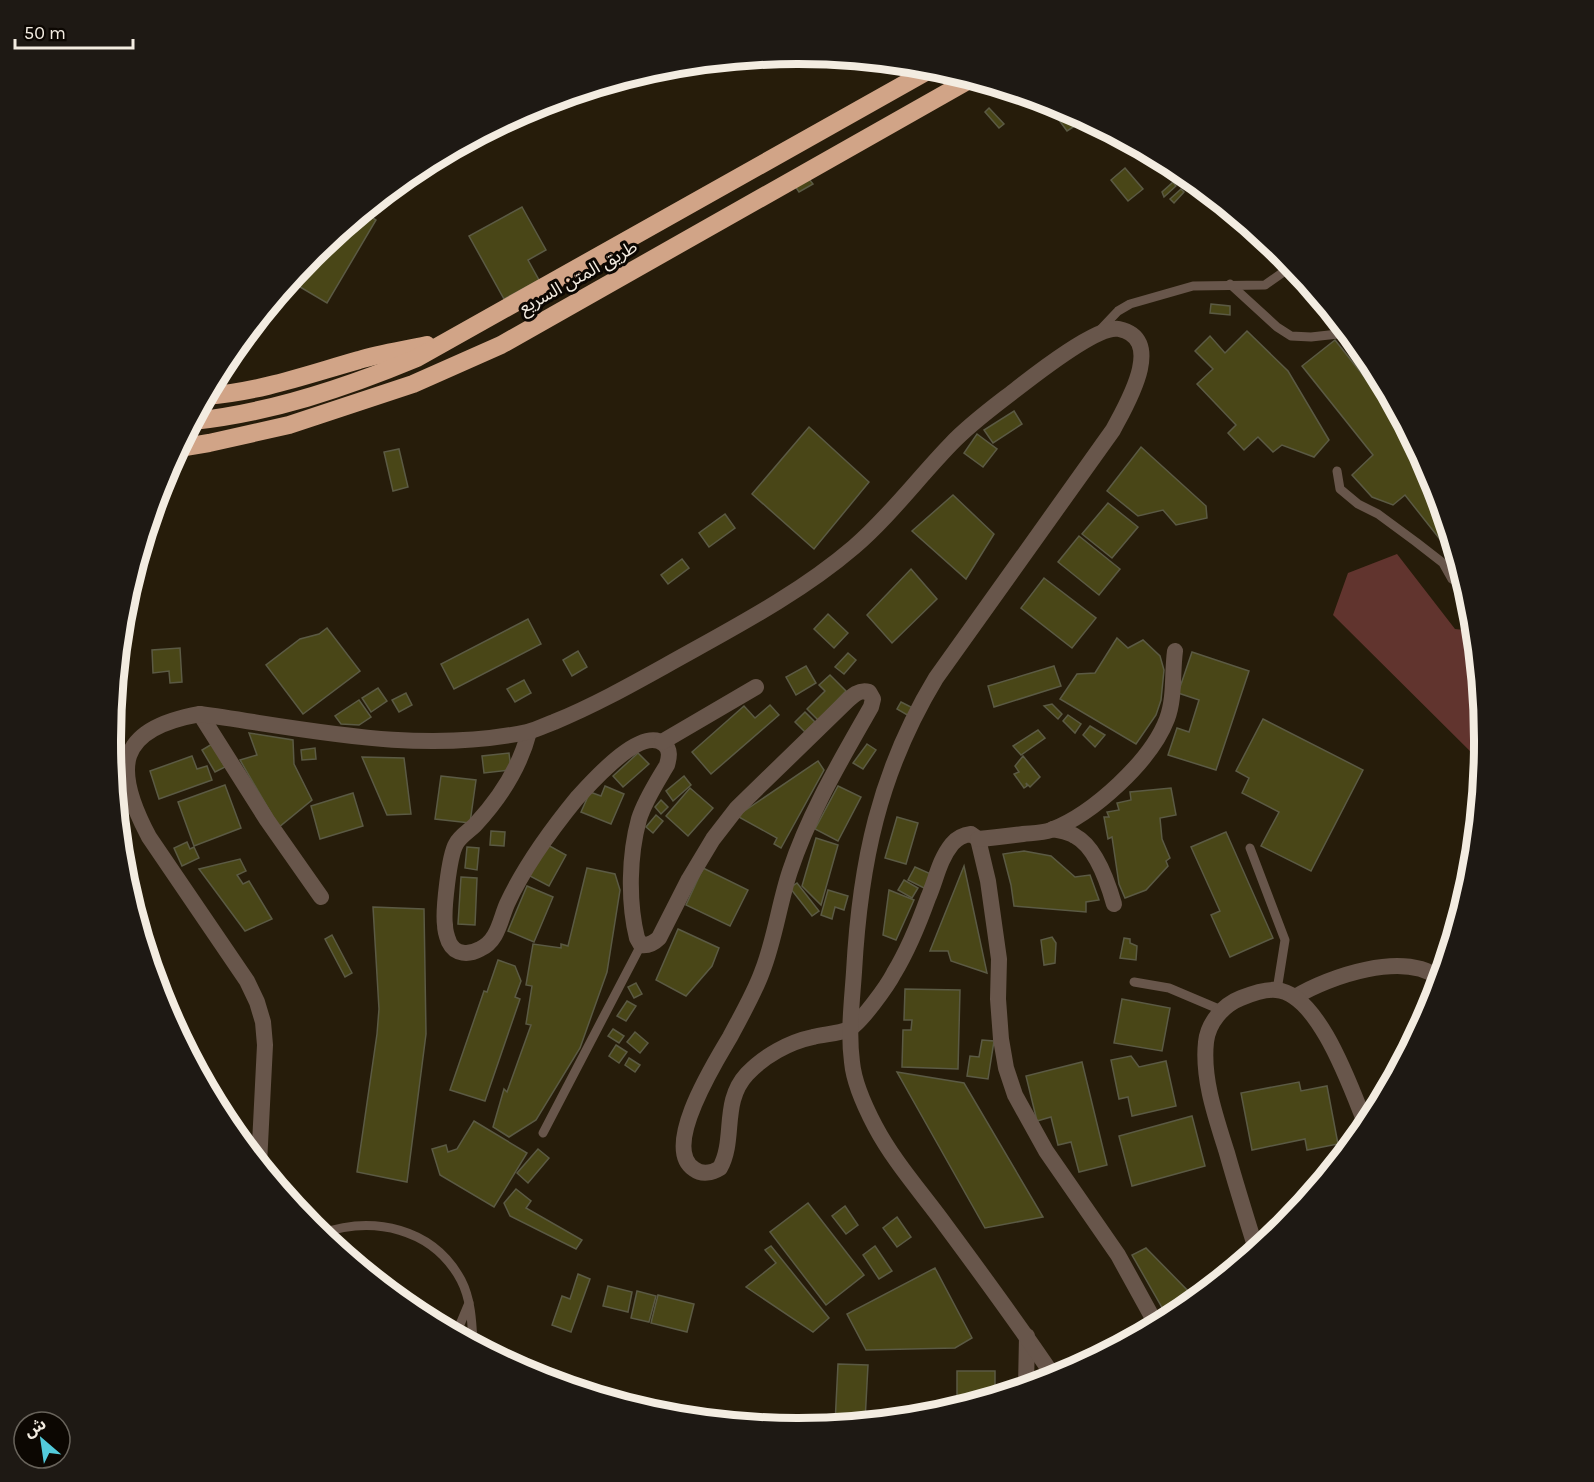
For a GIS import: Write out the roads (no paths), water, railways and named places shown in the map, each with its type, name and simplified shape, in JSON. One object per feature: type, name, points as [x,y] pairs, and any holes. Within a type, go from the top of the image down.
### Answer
[{"type":"highway","name":"طريق المتن السريع","points":[[202,420],[300,400],[367,379],[417,358],[920,76]]},
{"type":"highway","name":"طريق المتن السريع","points":[[188,446],[289,425],[413,384],[491,349],[960,85]]},
{"type":"highway","points":[[216,395],[283,383],[361,359],[449,340]]},
{"type":"street","points":[[260,1152],[265,1046],[263,1022],[247,981],[149,837],[137,814],[129,794],[128,758],[138,740],[151,728],[173,718],[200,714],[401,741],[479,739],[529,732],[570,715],[628,687],[752,616],[822,572],[854,548],[881,522],[951,443],[974,423],[1034,375],[1096,334],[1115,328],[1127,332],[1135,339],[1140,349],[1140,373],[1113,430],[936,678],[914,714],[878,811],[865,863],[857,916],[850,1029],[852,1064],[875,1125],[886,1144],[1049,1369]]},
{"type":"street","points":[[978,839],[1053,829],[1089,809],[1113,788],[1147,753],[1161,733],[1168,717],[1172,695],[1175,651]]},
{"type":"street","points":[[662,742],[756,687]]},
{"type":"street","points":[[529,732],[520,760],[503,791],[475,825],[456,843],[452,855],[444,923],[452,948],[457,951],[473,952],[483,948],[493,939],[510,898],[541,844],[593,779],[614,760],[632,748],[654,740],[662,742],[668,748],[669,756],[640,818],[633,861],[632,889],[634,928],[637,938],[641,945],[654,943],[660,938],[689,879],[713,839],[737,808],[845,703],[861,692],[869,692],[873,699],[871,707],[839,763],[799,846],[783,892],[763,972],[695,1102],[684,1139],[686,1155],[691,1167],[703,1173],[720,1168],[725,1153],[729,1112],[735,1092],[745,1075],[783,1047],[804,1038],[850,1029],[884,990],[909,944],[948,849],[953,842],[964,835],[971,834],[978,839],[988,881],[996,929],[1001,1038],[1006,1068],[1015,1095],[1046,1151],[1118,1255],[1152,1316]]},
{"type":"street","points":[[200,714],[267,820],[321,897]]},
{"type":"street","points":[[1053,829],[1074,835],[1085,843],[1106,877],[1114,904]]},
{"type":"street","points":[[1295,997],[1312,987],[1361,971],[1414,967],[1432,973]]},
{"type":"street","points":[[1253,1240],[1213,1108],[1206,1065],[1206,1040],[1221,1010],[1240,998],[1277,990],[1295,997],[1313,1014],[1329,1040],[1361,1113]]},
{"type":"street","points":[[1026,1377],[1027,1336]]},
{"type":"lane","points":[[1096,334],[1118,310],[1130,304],[1193,286],[1265,285],[1284,272]]},
{"type":"lane","points":[[1230,284],[1258,307],[1277,327],[1291,336],[1311,337],[1338,334]]},
{"type":"lane","points":[[1337,471],[1340,489],[1358,504],[1378,514],[1443,563],[1454,580]]},
{"type":"lane","points":[[1250,848],[1285,940],[1277,990]]},
{"type":"lane","points":[[543,1132],[641,945]]},
{"type":"lane","points":[[1134,982],[1169,988],[1221,1010]]},
{"type":"lane","points":[[332,1231],[352,1226],[395,1228],[429,1242],[447,1258],[462,1281],[469,1303],[472,1334]]},
{"type":"lane","points":[[459,1327],[469,1303]]}]
